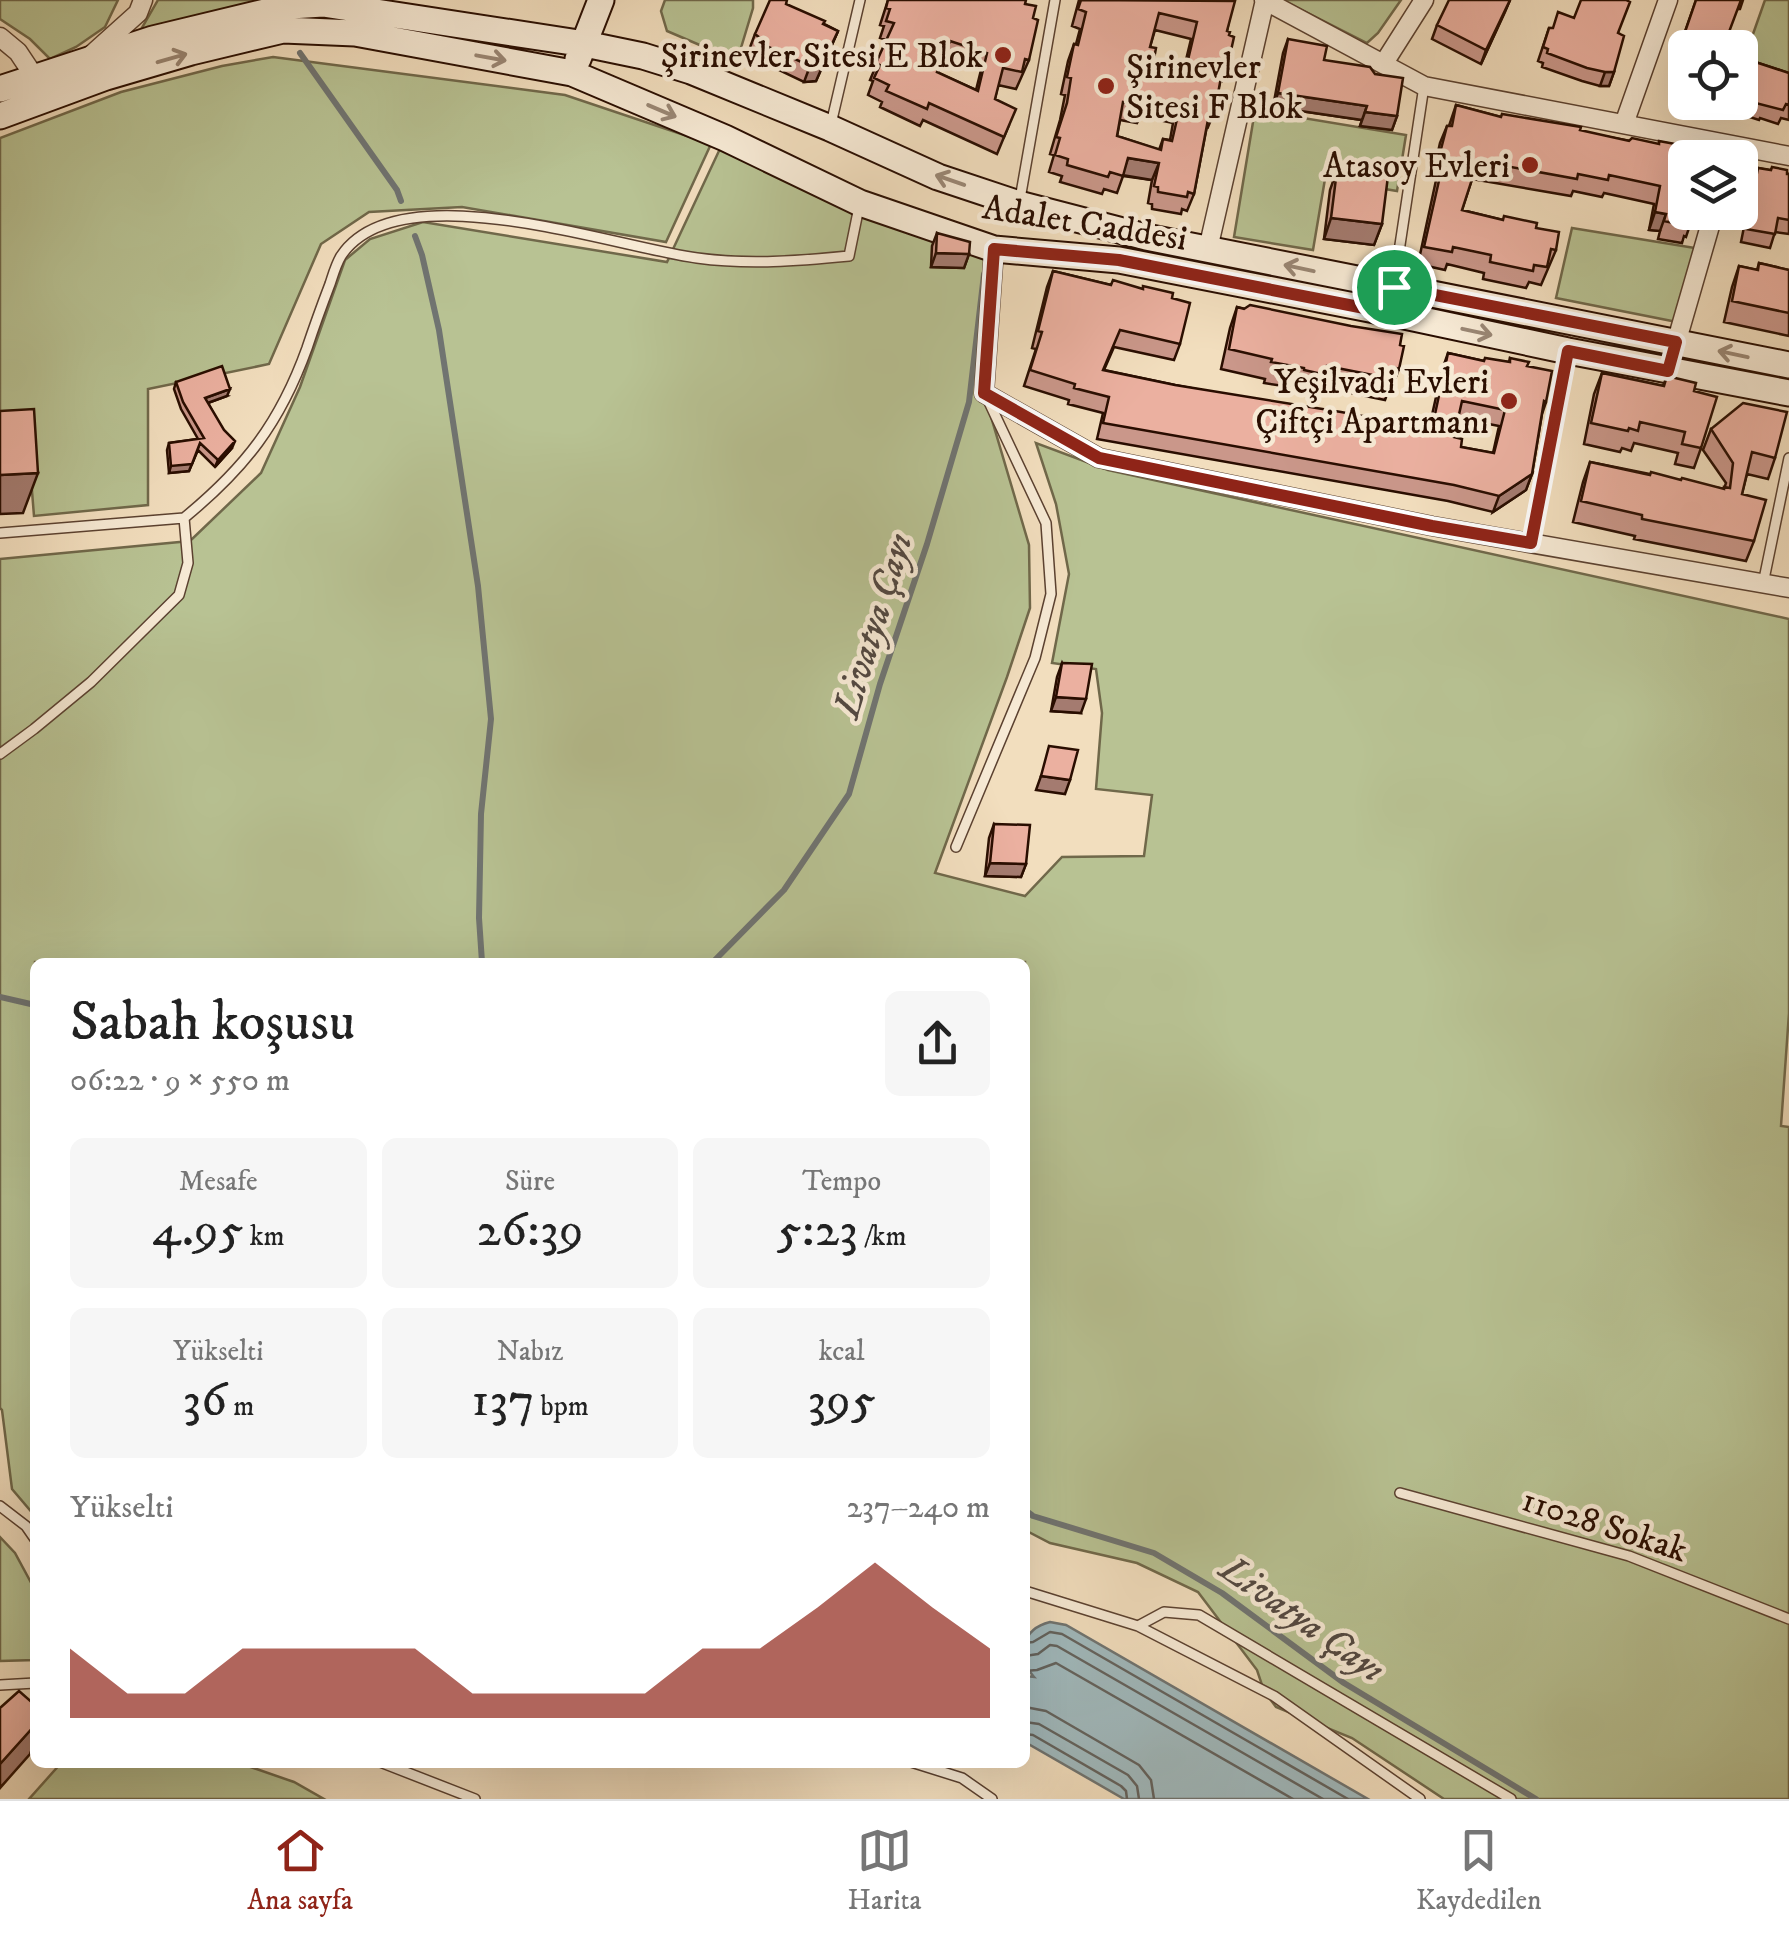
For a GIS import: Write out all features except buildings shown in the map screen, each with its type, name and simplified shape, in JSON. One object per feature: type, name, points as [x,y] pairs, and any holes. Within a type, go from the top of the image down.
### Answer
[{"type":"street","points":[[572,73],[602,0]]},
{"type":"street","points":[[1208,249],[1264,0],[1424,86],[1624,124],[1685,140]]},
{"type":"street","points":[[1384,63],[1424,0]]},
{"type":"street","points":[[1624,124],[1668,0]]},
{"type":"street","name":"Adalet Caddesi","points":[[286,12],[323,4],[642,56],[691,71],[938,177],[1019,204],[1146,238],[1208,249],[1568,351],[1789,393]]},
{"type":"street","points":[[133,57],[141,6]]},
{"type":"street","points":[[0,116],[86,60],[141,6]]},
{"type":"street","points":[[0,89],[41,88],[286,12]]},
{"type":"street","name":"Adalet Caddesi","points":[[286,12],[355,34],[572,73],[725,138],[860,203],[994,249],[1119,260],[1392,300],[1676,342],[1789,366]]},
{"type":"street","points":[[0,37],[18,52],[41,88]]},
{"type":"street","points":[[86,60],[133,57]]},
{"type":"street","points":[[1758,154],[1789,156]]},
{"type":"street","points":[[1668,371],[1709,230]]},
{"type":"street","points":[[994,249],[984,393],[1099,458],[1432,526],[1789,588]]},
{"type":"lane","points":[[830,128],[860,0]]},
{"type":"lane","points":[[1019,204],[1056,0]]},
{"type":"lane","points":[[1392,300],[1424,86]]},
{"type":"lane","points":[[0,532],[184,518],[219,490],[259,443],[294,382],[340,257],[357,237],[371,229],[420,215],[462,215],[528,224],[697,258],[770,263],[849,256],[860,203]]},
{"type":"lane","points":[[1531,543],[1568,351]]},
{"type":"lane","points":[[956,847],[1034,658],[1051,594],[1046,523],[984,393]]},
{"type":"lane","points":[[1762,584],[1789,458]]},
{"type":"lane","points":[[0,754],[91,682],[179,595],[188,563],[184,518]]},
{"type":"lane","name":"11028 Sokak","points":[[1400,1492],[1629,1556],[1789,1619]]},
{"type":"lane","points":[[0,1506],[30,1532]]},
{"type":"lane","points":[[1030,1593],[1138,1626],[1274,1696],[1420,1799]]},
{"type":"lane","points":[[1138,1626],[1164,1612],[1199,1615],[1511,1799]]},
{"type":"lane","points":[[0,1685],[30,1683]]},
{"type":"lane","points":[[395,1768],[475,1799]]},
{"type":"lane","points":[[930,1768],[962,1778],[992,1799]]},
{"type":"green space","points":[[0,0],[118,0],[105,27],[50,59],[30,39],[0,19]]},
{"type":"green space","points":[[158,0],[260,0],[260,7],[139,33]]},
{"type":"green space","points":[[665,0],[753,0],[737,61],[667,31],[661,11]]},
{"type":"green space","points":[[1282,0],[1401,0],[1367,43]]},
{"type":"green space","points":[[1765,0],[1789,0],[1789,84],[1758,74],[1758,30],[1754,30]]},
{"type":"green space","points":[[273,57],[565,95],[711,144],[666,242],[462,207],[369,212],[321,244],[269,364],[148,389],[148,505],[34,516],[28,441],[0,443],[0,138],[121,92]]},
{"type":"green space","points":[[1255,110],[1406,135],[1397,191],[1325,179],[1313,250],[1234,237]]},
{"type":"green space","points":[[725,138],[994,249],[984,393],[1029,545],[1030,608],[935,873],[1025,896],[1062,857],[1144,856],[1152,795],[1096,789],[1102,713],[1096,669],[1052,663],[1069,574],[1056,504],[1036,443],[1108,470],[1789,619],[1789,1013],[1781,1126],[1789,1127],[1789,1799],[1444,1799],[1352,1738],[1276,1707],[1264,1691],[1257,1670],[1198,1592],[1137,1563],[1050,1543],[1030,1533],[1030,958],[30,958],[30,1510],[12,1489],[0,1408],[0,559],[190,541],[261,473],[300,387],[345,260],[370,239],[423,222],[667,262]]},
{"type":"green space","points":[[1572,228],[1701,249],[1677,322],[1556,298]]},
{"type":"green space","points":[[0,1537],[15,1553],[30,1581],[30,1660],[0,1661]]},
{"type":"green space","points":[[57,1768],[253,1768],[294,1782],[324,1799],[29,1799]]},
{"type":"water","points":[[1050,1622],[1066,1625],[1368,1799],[1124,1799],[1030,1745],[1030,1677],[1034,1677],[1030,1672],[1030,1635]]},
{"type":"waterway","name":"Livatya Çayı","points":[[300,53],[401,201]]},
{"type":"waterway","name":"Livatya Çayı","points":[[415,236],[439,330],[478,586],[491,719],[481,814],[482,958]]},
{"type":"waterway","name":"Livatya Çayı","points":[[717,958],[784,890],[849,794],[969,402],[984,274]]},
{"type":"waterway","name":"Livatya Çayı","points":[[0,997],[30,1004]]},
{"type":"waterway","name":"Livatya Çayı","points":[[1030,1514],[1154,1553],[1222,1593],[1344,1683],[1536,1799]]},
{"type":"place","name":"Şirinevler Sitesi E Blok","points":[[1003,55]]},
{"type":"place","name":"Şirinevler Sitesi F Blok","points":[[1106,86]]},
{"type":"place","name":"Atasoy Evleri","points":[[1530,165]]},
{"type":"place","name":"Yeşilvadi Evleri Çiftçi Apartmanı","points":[[1509,401]]},
{"type":"route","points":[[994,249],[1119,260],[1390,313],[1394,287],[1676,342],[1668,371],[1568,351],[1531,543],[1099,458],[984,393],[994,249]]}]
